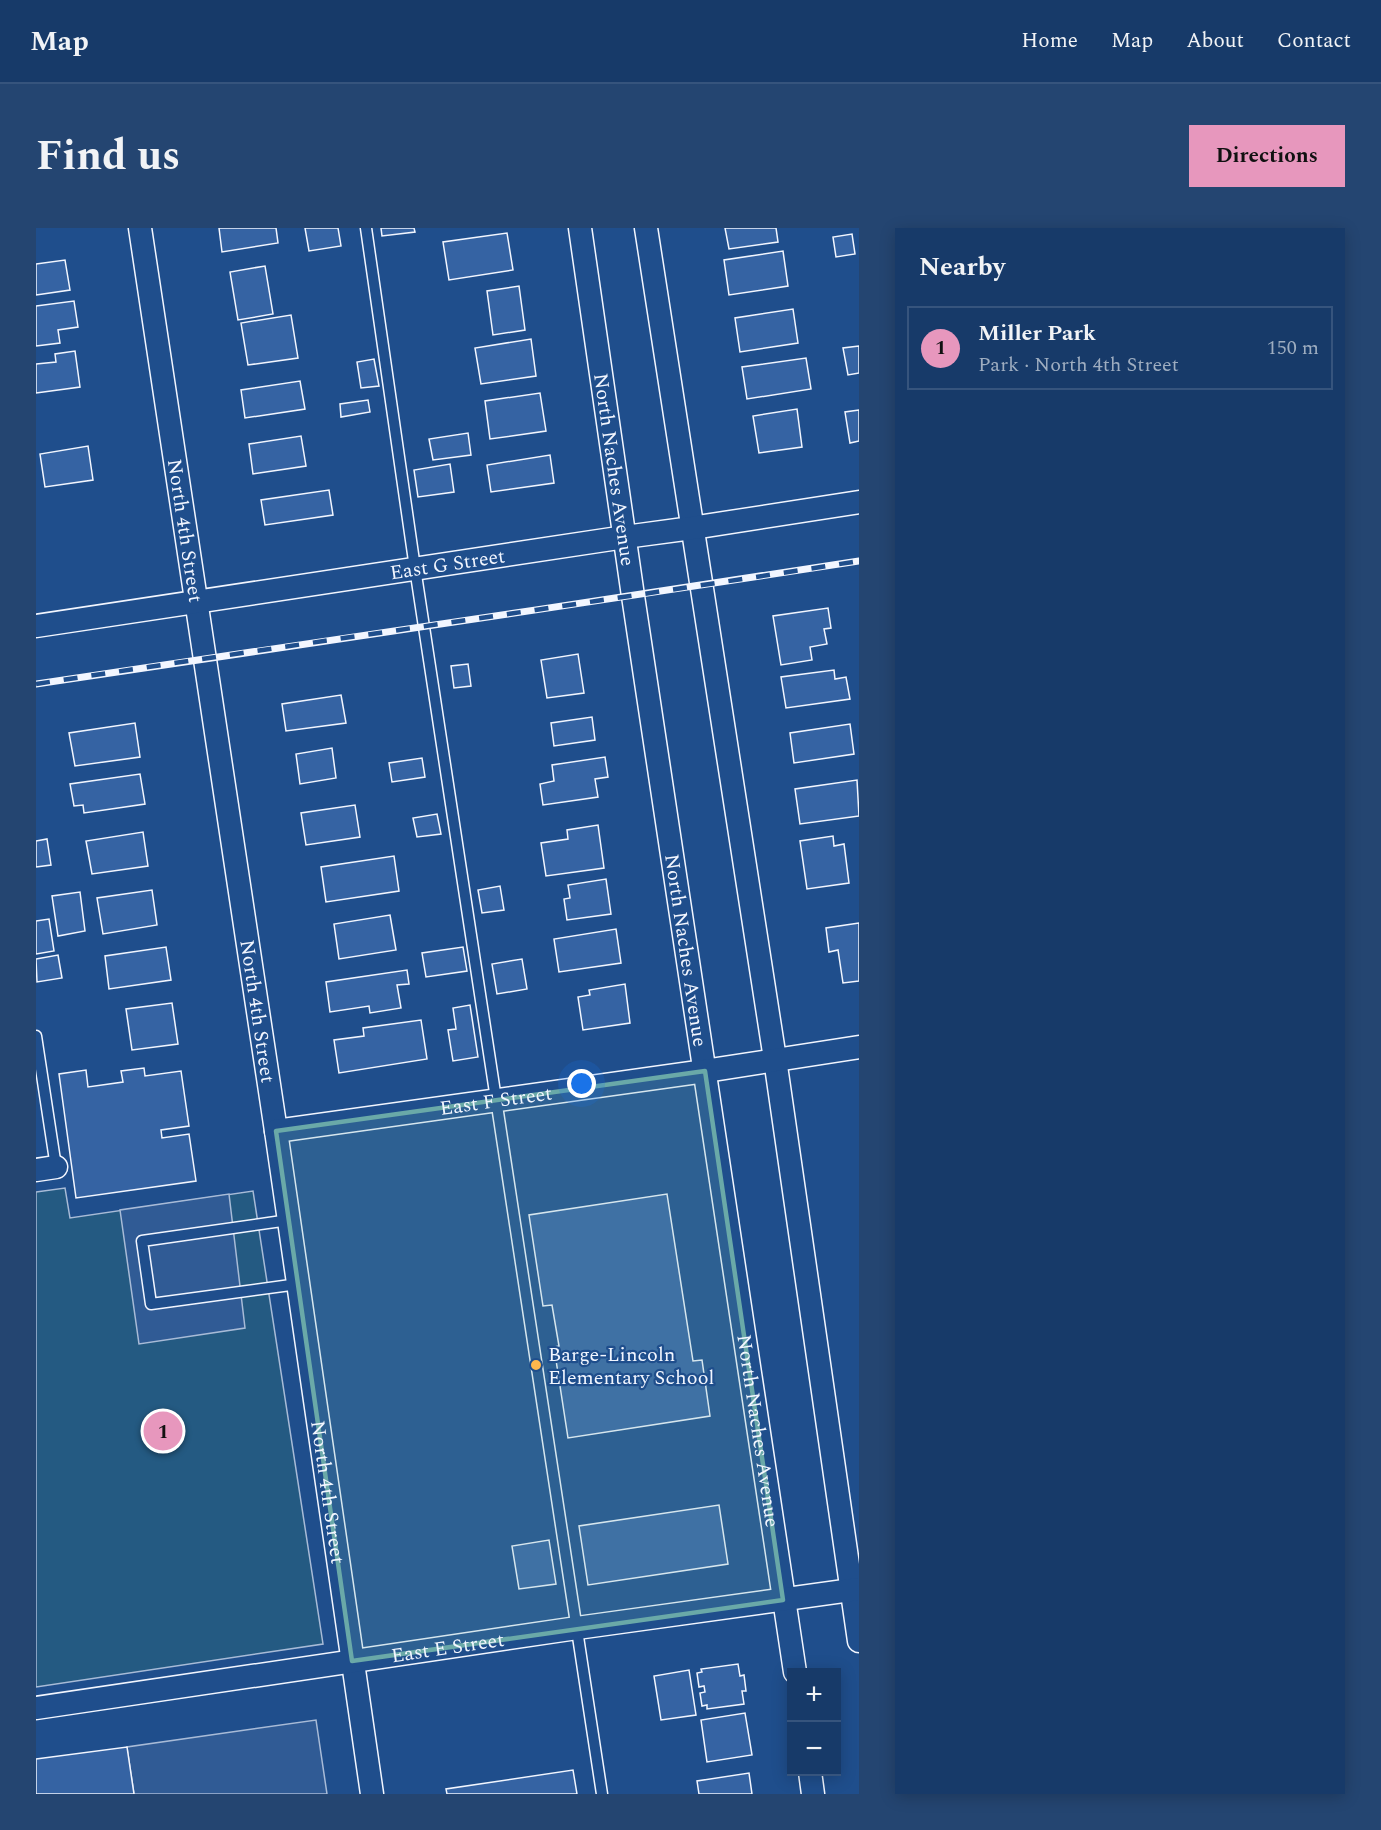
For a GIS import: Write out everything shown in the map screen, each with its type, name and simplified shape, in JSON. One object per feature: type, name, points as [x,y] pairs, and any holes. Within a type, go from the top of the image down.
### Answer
[{"type":"street","name":"North 4th Street","points":[[140,228],[276,1131],[372,1794]]},
{"type":"street","name":"North Naches Avenue","points":[[580,228],[794,1668]]},
{"type":"street","points":[[646,228],[775,1059],[855,1590],[859,1641]]},
{"type":"street","name":"East G Street","points":[[36,626],[859,502]]},
{"type":"street","name":"East F Street","points":[[276,1131],[859,1047]]},
{"type":"street","name":"East E Street","points":[[36,1708],[577,1628],[855,1590]]},
{"type":"street","points":[[811,1776],[813,1794]]},
{"type":"lane","points":[[366,228],[415,568],[602,1794]]},
{"type":"lane","points":[[36,1036],[46,1168]]},
{"type":"lane","points":[[289,1220],[142,1241],[151,1304],[298,1284]]},
{"type":"highlighted area","points":[[705,1071],[783,1600],[352,1661],[276,1131]]},
{"type":"shaded area","points":[[65,1188],[70,1218],[253,1191],[323,1644],[36,1687],[36,1192]]},
{"type":"shaded area","points":[[229,1194],[245,1328],[139,1344],[120,1210]]},
{"type":"shaded area","points":[[316,1720],[327,1794],[134,1794],[127,1747]]},
{"type":"building","points":[[219,228],[276,228],[278,243],[222,252]]},
{"type":"building","points":[[305,228],[338,228],[341,246],[309,251]]},
{"type":"building","points":[[381,228],[414,228],[415,232],[382,236]]},
{"type":"building","points":[[725,228],[776,228],[778,242],[729,249]]},
{"type":"building","points":[[507,233],[513,270],[449,280],[443,242]]},
{"type":"building","points":[[852,234],[855,254],[836,257],[833,237]]},
{"type":"building","points":[[783,251],[788,286],[729,295],[724,260]]},
{"type":"building","points":[[65,260],[70,290],[36,295],[36,264]]},
{"type":"building","points":[[265,266],[273,314],[238,320],[230,272]]},
{"type":"building","points":[[519,286],[525,330],[493,335],[487,291]]},
{"type":"building","points":[[74,301],[78,327],[58,330],[60,343],[36,346],[36,306]]},
{"type":"building","points":[[793,309],[798,343],[740,352],[735,318]]},
{"type":"building","points":[[291,315],[298,358],[248,365],[241,323]]},
{"type":"building","points":[[531,339],[536,376],[481,384],[475,348]]},
{"type":"building","points":[[859,346],[859,373],[848,375],[843,348]]},
{"type":"building","points":[[75,351],[80,387],[36,393],[36,364],[56,362],[55,354]]},
{"type":"building","points":[[806,358],[811,389],[747,399],[742,367]]},
{"type":"building","points":[[374,359],[379,386],[361,388],[357,362]]},
{"type":"building","points":[[300,381],[305,409],[245,418],[241,390]]},
{"type":"building","points":[[540,393],[546,431],[490,439],[485,401]]},
{"type":"building","points":[[368,400],[370,412],[341,417],[340,404]]},
{"type":"building","points":[[797,409],[802,447],[759,453],[753,416]]},
{"type":"building","points":[[859,410],[859,441],[850,443],[845,412]]},
{"type":"building","points":[[468,433],[471,455],[433,460],[429,439]]},
{"type":"building","points":[[301,436],[306,466],[253,474],[249,444]]},
{"type":"building","points":[[88,446],[93,480],[45,487],[40,454]]},
{"type":"building","points":[[550,455],[554,483],[491,492],[487,465]]},
{"type":"building","points":[[450,464],[454,492],[418,497],[414,470]]},
{"type":"building","points":[[329,490],[333,515],[265,525],[261,500]]},
{"type":"building","points":[[828,608],[831,628],[824,629],[827,644],[810,647],[812,660],[781,665],[773,616]]},
{"type":"building","points":[[578,654],[584,693],[547,698],[541,660]]},
{"type":"building","points":[[468,664],[471,686],[454,688],[451,666]]},
{"type":"building","points":[[834,670],[835,679],[846,677],[850,699],[786,708],[781,677]]},
{"type":"building","points":[[341,695],[346,723],[286,731],[282,704]]},
{"type":"building","points":[[592,717],[595,740],[554,746],[551,723]]},
{"type":"building","points":[[135,723],[140,757],[75,766],[69,733]]},
{"type":"building","points":[[850,724],[854,754],[794,763],[790,733]]},
{"type":"building","points":[[332,748],[336,778],[300,784],[296,754]]},
{"type":"building","points":[[605,757],[608,777],[595,779],[598,797],[543,805],[540,784],[554,781],[552,765]]},
{"type":"building","points":[[422,758],[425,777],[392,782],[389,763]]},
{"type":"building","points":[[140,774],[145,804],[84,813],[83,805],[74,806],[70,784]]},
{"type":"building","points":[[857,780],[859,816],[800,824],[795,789]]},
{"type":"building","points":[[355,805],[360,837],[306,845],[301,813]]},
{"type":"building","points":[[437,814],[441,834],[417,837],[413,818]]},
{"type":"building","points":[[598,825],[604,868],[546,876],[541,843],[568,839],[567,830]]},
{"type":"building","points":[[143,832],[148,866],[92,874],[86,841]]},
{"type":"building","points":[[833,836],[834,846],[844,844],[849,883],[807,889],[800,841]]},
{"type":"building","points":[[47,839],[51,865],[36,867],[36,841]]},
{"type":"building","points":[[394,856],[399,891],[326,902],[321,867]]},
{"type":"building","points":[[606,879],[611,914],[567,920],[564,899],[570,898],[568,885]]},
{"type":"building","points":[[500,886],[504,910],[482,913],[478,890]]},
{"type":"building","points":[[152,890],[157,925],[103,934],[97,898]]},
{"type":"building","points":[[80,892],[85,931],[58,936],[52,896]]},
{"type":"building","points":[[390,915],[396,950],[339,959],[334,924]]},
{"type":"building","points":[[49,919],[54,951],[36,954],[36,921]]},
{"type":"building","points":[[859,923],[859,981],[843,983],[838,950],[829,952],[826,928]]},
{"type":"building","points":[[616,929],[621,963],[559,972],[554,939]]},
{"type":"building","points":[[166,947],[171,980],[109,989],[105,956]]},
{"type":"building","points":[[463,947],[467,971],[426,977],[422,953]]},
{"type":"building","points":[[58,955],[62,978],[37,982],[36,959]]},
{"type":"building","points":[[522,959],[527,989],[497,994],[492,964]]},
{"type":"building","points":[[407,970],[409,984],[397,985],[401,1008],[370,1013],[369,1006],[330,1012],[326,982]]},
{"type":"building","points":[[625,984],[630,1023],[583,1030],[578,997],[590,995],[589,990]]},
{"type":"building","points":[[172,1003],[178,1044],[132,1050],[126,1009]]},
{"type":"building","points":[[470,1005],[478,1057],[453,1061],[448,1030],[456,1029],[453,1008]]},
{"type":"building","points":[[421,1020],[427,1059],[339,1073],[334,1040],[364,1036],[363,1028]]},
{"type":"building","points":[[144,1068],[145,1076],[181,1071],[189,1126],[161,1130],[162,1138],[189,1134],[196,1181],[76,1198],[59,1074],[86,1070],[88,1087],[123,1082],[121,1071]]},
{"type":"building","points":[[667,1194],[693,1361],[702,1360],[710,1416],[568,1438],[554,1347],[559,1346],[552,1305],[543,1306],[529,1215]]},
{"type":"building","points":[[719,1505],[728,1564],[588,1585],[579,1526]]},
{"type":"building","points":[[549,1540],[556,1584],[519,1589],[512,1546]]},
{"type":"building","points":[[738,1664],[740,1676],[744,1675],[746,1691],[742,1691],[744,1704],[707,1709],[707,1705],[702,1706],[700,1693],[705,1692],[704,1686],[699,1687],[697,1673],[702,1672],[701,1669]]},
{"type":"building","points":[[689,1670],[696,1715],[661,1720],[654,1676]]},
{"type":"building","points":[[745,1713],[752,1755],[707,1762],[701,1720]]},
{"type":"building","points":[[127,1747],[134,1794],[36,1794],[36,1759]]},
{"type":"building","points":[[573,1770],[577,1794],[447,1794],[446,1789]]},
{"type":"building","points":[[749,1773],[752,1794],[699,1794],[697,1781]]},
{"type":"railway","points":[[36,684],[859,561]]},
{"type":"place","name":"Barge-Lincoln Elementary School","points":[[536,1365]]},
{"type":"place","name":"Miller Park","points":[[163,1431]]}]
